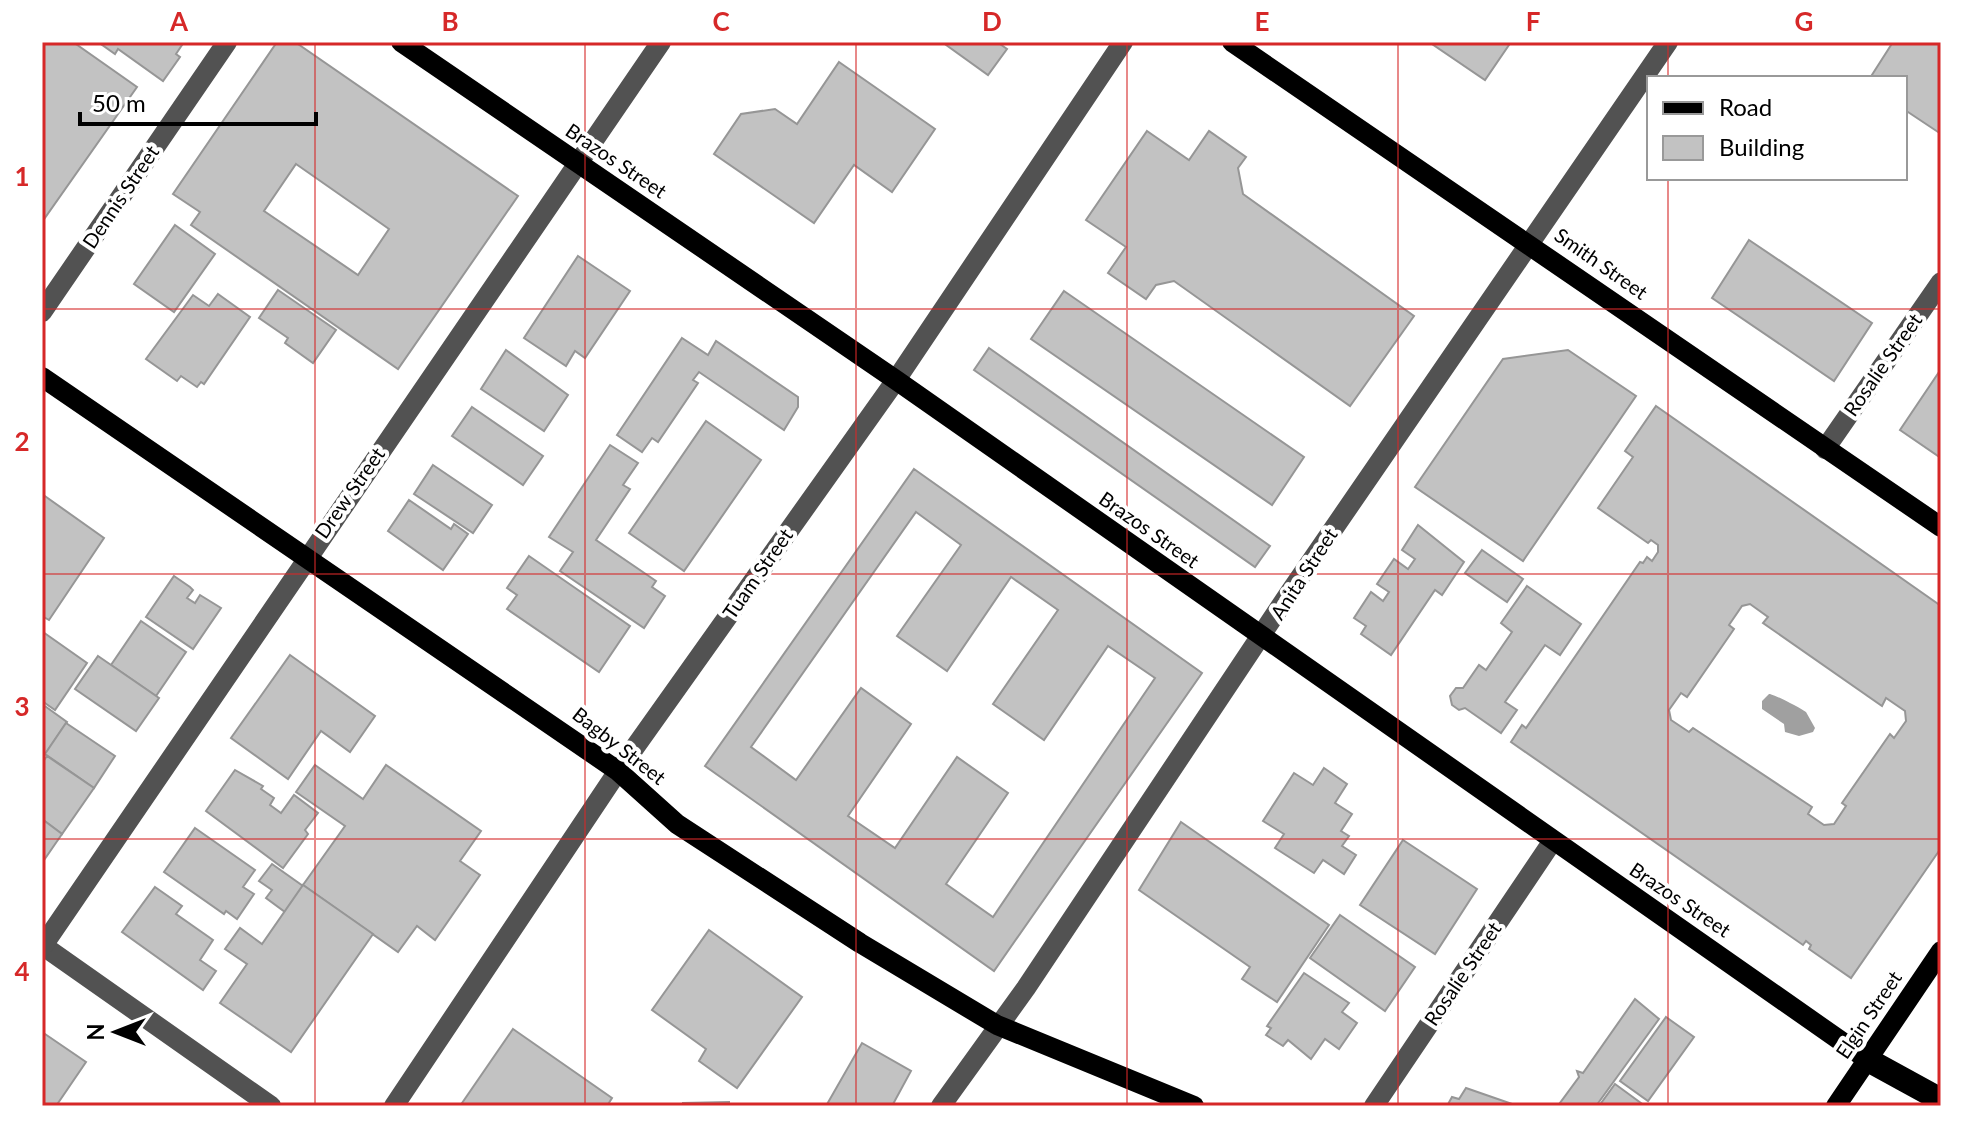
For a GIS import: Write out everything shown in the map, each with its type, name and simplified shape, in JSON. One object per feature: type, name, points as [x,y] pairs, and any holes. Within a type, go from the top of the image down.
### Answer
[{"type":"highway","points":[[1868,1060],[1941,1100]]},
{"type":"main road","name":"Brazos Street","points":[[401,42],[896,380],[1552,842],[1868,1060]]},
{"type":"main road","name":"Smith Street","points":[[1232,42],[1941,527]]},
{"type":"main road","name":"Bagby Street","points":[[42,377],[618,771],[677,824],[860,943],[997,1025],[1194,1106]]},
{"type":"main road","name":"Elgin Street","points":[[1836,1106],[1941,951]]},
{"type":"street","name":"Dennis Street","points":[[42,312],[227,42]]},
{"type":"street","name":"Drew Street","points":[[42,946],[661,42]]},
{"type":"street","name":"Tuam Street","points":[[394,1106],[618,771],[896,380],[1123,42]]},
{"type":"street","name":"Anita Street","points":[[941,1106],[1668,42]]},
{"type":"street","name":"Rosalie Street","points":[[1825,449],[1941,282]]},
{"type":"street","name":"Rosalie Street","points":[[1374,1106],[1552,842]]},
{"type":"street","points":[[42,946],[271,1106]]},
{"type":"shaded area","points":[[1769,694],[1806,712],[1815,728],[1813,732],[1799,736],[1785,732],[1784,724],[1762,709],[1762,701]]},
{"type":"building","points":[[42,42],[73,42],[137,87],[42,222]]},
{"type":"building","points":[[98,42],[184,42],[176,54],[180,57],[163,81],[118,49],[115,54]]},
{"type":"building","points":[[277,42],[295,42],[518,196],[398,369],[191,225],[200,212],[173,194]],"holes":[[[296,164],[389,229],[358,275],[264,211]]]},
{"type":"building","points":[[942,42],[997,42],[1007,49],[988,75]]},
{"type":"building","points":[[1429,42],[1511,42],[1485,80]]},
{"type":"building","points":[[1893,42],[1941,42],[1941,134],[1907,111],[1907,76],[1871,76]]},
{"type":"building","points":[[839,62],[935,129],[892,192],[854,165],[814,223],[714,154],[741,114],[775,109],[797,124]]},
{"type":"building","points":[[1147,131],[1189,160],[1209,131],[1246,157],[1238,168],[1243,194],[1414,316],[1350,406],[1174,281],[1156,285],[1146,299],[1108,273],[1126,247],[1086,220]]},
{"type":"building","points":[[175,225],[215,254],[174,312],[134,284]]},
{"type":"building","points":[[1749,240],[1872,323],[1834,381],[1712,298]]},
{"type":"building","points":[[578,256],[630,291],[585,358],[575,351],[566,366],[524,338]]},
{"type":"building","points":[[278,290],[336,330],[313,363],[285,343],[288,338],[259,318]]},
{"type":"building","points":[[1064,291],[1304,457],[1272,505],[1031,339]]},
{"type":"building","points":[[218,294],[250,317],[204,384],[201,382],[197,387],[181,376],[177,381],[146,359],[193,295],[209,306]]},
{"type":"building","points":[[682,338],[708,355],[716,341],[798,397],[798,407],[784,430],[699,372],[693,380],[698,383],[658,442],[652,438],[642,452],[617,435]]},
{"type":"building","points":[[989,348],[1270,546],[1255,567],[974,370]]},
{"type":"building","points":[[506,350],[568,395],[544,431],[481,389]]},
{"type":"building","points":[[1568,350],[1636,396],[1523,561],[1415,487],[1503,359]]},
{"type":"building","points":[[1941,369],[1941,458],[1900,430]]},
{"type":"building","points":[[1656,406],[1941,606],[1941,848],[1851,978],[1809,949],[1811,945],[1806,941],[1803,945],[1511,742],[1522,725],[1526,728],[1640,562],[1643,563],[1647,557],[1652,561],[1658,552],[1658,545],[1651,540],[1648,543],[1598,508],[1633,457],[1625,451]],"holes":[[[1750,604],[1768,617],[1763,623],[1882,706],[1886,698],[1905,711],[1906,721],[1894,738],[1890,734],[1842,803],[1846,806],[1834,824],[1824,825],[1808,814],[1812,807],[1693,728],[1689,732],[1671,720],[1669,710],[1681,693],[1687,697],[1734,629],[1729,625],[1742,606]]]},
{"type":"building","points":[[472,407],[543,456],[523,485],[452,436]]},
{"type":"building","points":[[706,421],[761,460],[684,571],[629,533]]},
{"type":"building","points":[[610,445],[638,463],[623,485],[630,489],[596,540],[656,581],[652,587],[665,596],[644,628],[560,571],[573,552],[549,537]]},
{"type":"building","points":[[433,465],[492,505],[473,533],[414,494]]},
{"type":"building","points":[[914,469],[1202,673],[994,971],[705,766]],"holes":[[[916,512],[961,545],[897,636],[947,671],[1011,577],[1058,610],[993,704],[1044,740],[1108,646],[1155,678],[993,917],[946,884],[1008,793],[957,757],[895,848],[848,816],[911,724],[861,688],[796,780],[751,747]]]},
{"type":"building","points":[[42,494],[104,538],[49,620],[42,616]]},
{"type":"building","points":[[409,500],[451,529],[454,524],[468,534],[443,570],[388,531]]},
{"type":"building","points":[[1418,525],[1464,562],[1442,595],[1435,590],[1391,655],[1361,634],[1366,626],[1354,618],[1371,592],[1383,601],[1389,592],[1377,584],[1394,559],[1408,569],[1415,559],[1402,550]]},
{"type":"building","points":[[1482,550],[1523,579],[1507,602],[1465,573]]},
{"type":"building","points":[[529,556],[630,626],[599,672],[507,609],[517,595],[507,588]]},
{"type":"building","points":[[174,576],[193,590],[187,598],[195,603],[200,595],[221,608],[193,649],[146,617]]},
{"type":"building","points":[[1527,586],[1581,624],[1560,655],[1545,645],[1505,702],[1517,710],[1501,733],[1465,708],[1459,710],[1452,705],[1450,696],[1456,688],[1463,688],[1479,665],[1486,670],[1512,632],[1501,623]]},
{"type":"building","points":[[141,621],[186,652],[156,696],[111,665]]},
{"type":"building","points":[[43,632],[87,663],[55,710],[42,701]]},
{"type":"building","points":[[290,655],[375,716],[350,752],[321,731],[288,779],[231,738]]},
{"type":"building","points":[[98,656],[159,698],[136,731],[75,689]]},
{"type":"building","points":[[42,704],[67,722],[42,759]]},
{"type":"building","points":[[66,723],[115,756],[94,788],[45,754]]},
{"type":"building","points":[[47,756],[94,788],[62,834],[42,819],[42,763]]},
{"type":"building","points":[[315,765],[363,799],[386,765],[481,831],[460,861],[480,875],[435,940],[417,926],[398,952],[303,885],[345,826],[296,792]]},
{"type":"building","points":[[1324,768],[1347,784],[1335,803],[1352,814],[1341,831],[1349,836],[1342,846],[1356,855],[1344,874],[1323,860],[1314,873],[1275,848],[1284,834],[1263,821],[1294,773],[1313,785]]},
{"type":"building","points":[[235,770],[263,786],[261,789],[274,798],[270,805],[281,813],[294,795],[318,813],[305,830],[308,834],[283,868],[206,811]]},
{"type":"building","points":[[42,819],[62,834],[42,863]]},
{"type":"building","points":[[1181,822],[1329,925],[1277,1002],[1242,979],[1250,967],[1139,890]]},
{"type":"building","points":[[195,828],[255,870],[243,887],[254,894],[237,919],[226,911],[224,914],[164,872]]},
{"type":"building","points":[[1403,840],[1477,889],[1435,954],[1360,905]]},
{"type":"building","points":[[272,864],[303,886],[285,912],[266,898],[272,890],[259,881]]},
{"type":"building","points":[[303,885],[373,934],[291,1052],[220,1003],[247,964],[225,949],[240,928],[262,944]]},
{"type":"building","points":[[155,887],[182,906],[176,914],[213,940],[200,960],[216,971],[203,990],[122,932]]},
{"type":"building","points":[[1340,915],[1415,967],[1385,1011],[1310,958]]},
{"type":"building","points":[[709,930],[802,997],[737,1088],[699,1061],[706,1049],[652,1010]]},
{"type":"building","points":[[1304,973],[1349,1003],[1342,1012],[1357,1023],[1339,1049],[1325,1039],[1311,1059],[1288,1040],[1283,1046],[1266,1035],[1271,1028],[1267,1026]]},
{"type":"building","points":[[1635,999],[1659,1019],[1596,1106],[1563,1106],[1560,1103],[1579,1077],[1577,1071],[1583,1073]]},
{"type":"building","points":[[1666,1017],[1694,1037],[1648,1101],[1620,1081]]},
{"type":"building","points":[[513,1029],[612,1098],[607,1106],[460,1106]]},
{"type":"building","points":[[45,1034],[86,1062],[56,1106],[42,1106],[42,1039]]},
{"type":"building","points":[[862,1043],[911,1071],[892,1106],[826,1106]]},
{"type":"building","points":[[1615,1084],[1645,1106],[1599,1106]]},
{"type":"building","points":[[1466,1088],[1515,1106],[1447,1106],[1452,1097],[1459,1099]]},
{"type":"building","points":[[729,1102],[729,1106],[683,1106],[683,1103]]}]
